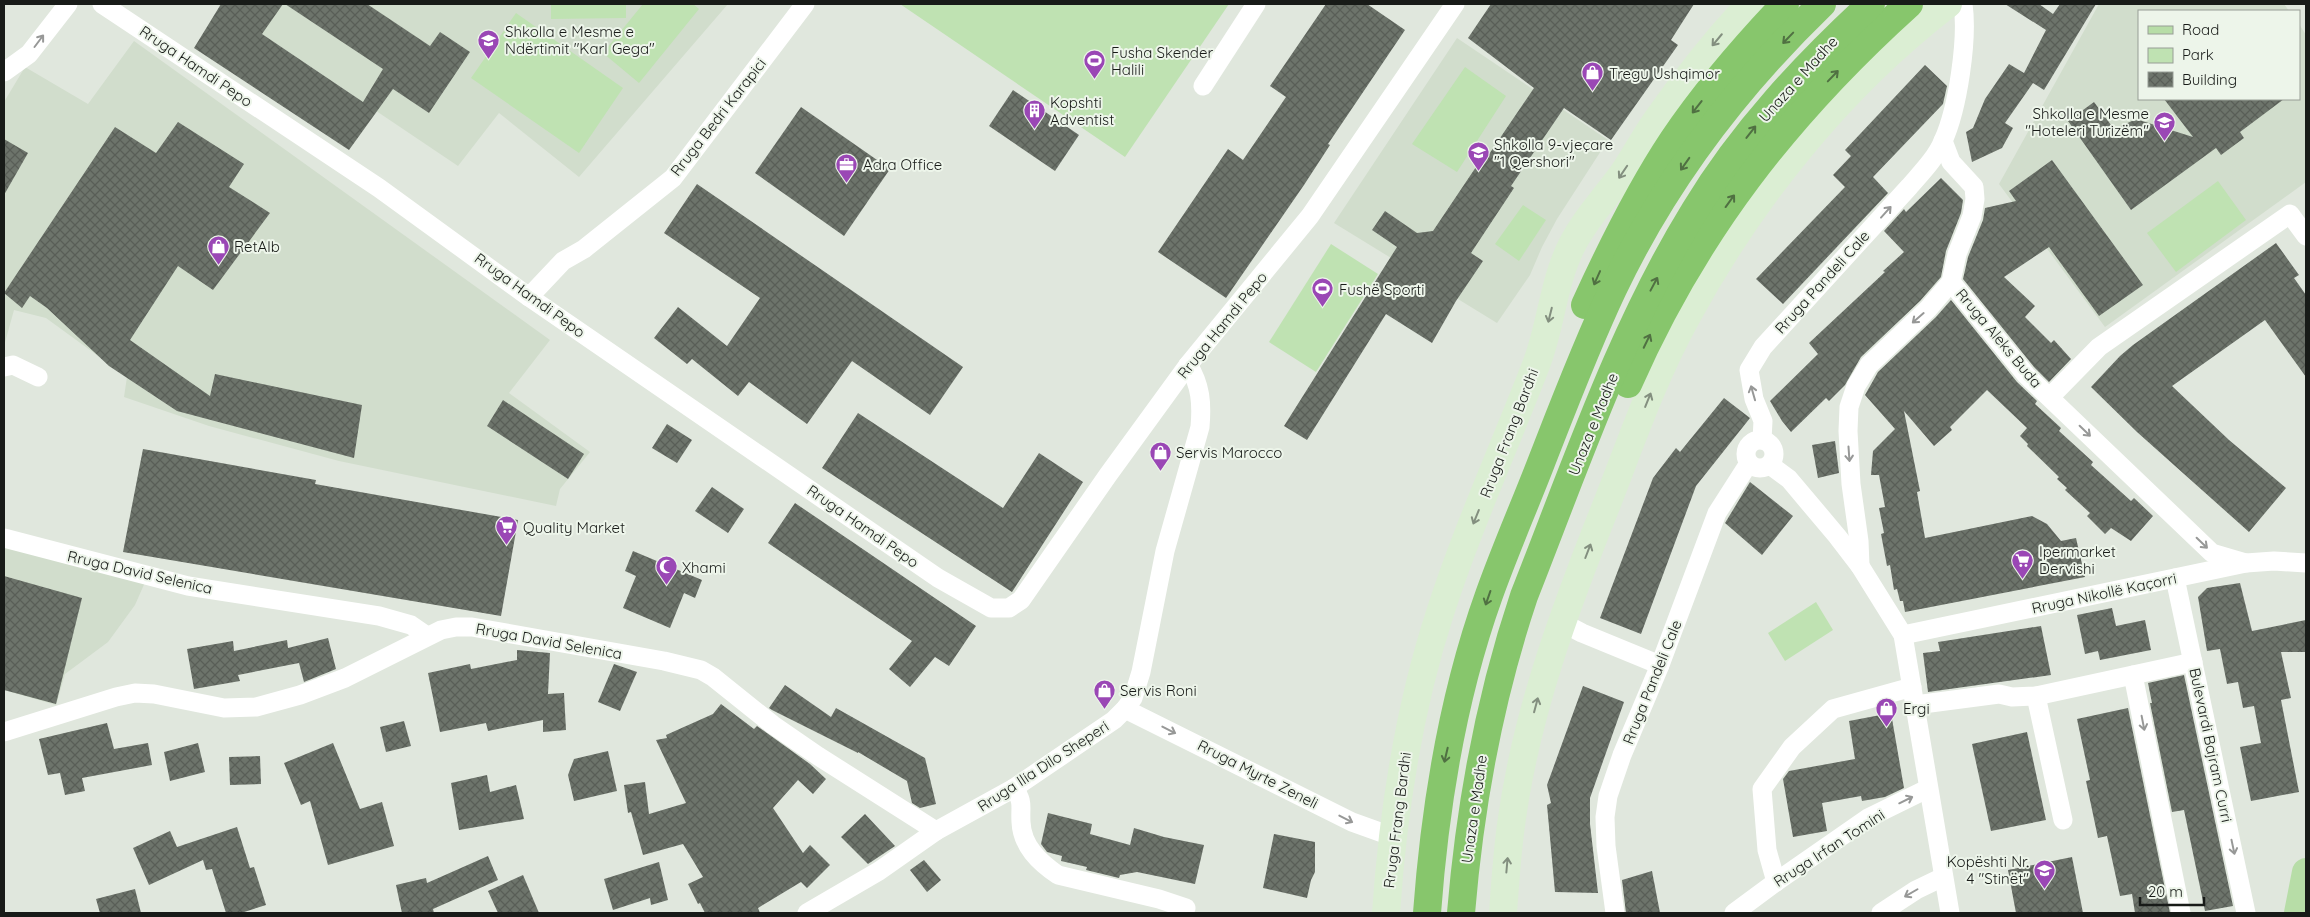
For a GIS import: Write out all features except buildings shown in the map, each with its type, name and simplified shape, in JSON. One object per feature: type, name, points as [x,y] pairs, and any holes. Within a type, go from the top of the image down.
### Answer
[{"type":"highway","points":[[1505,553],[1507,504],[1584,308],[1606,258],[1673,140],[1740,53],[1785,4]]},
{"type":"highway","points":[[1427,913],[1436,813],[1443,768],[1464,674],[1488,596],[1590,340],[1614,288],[1653,214],[1683,167],[1766,60],[1822,4]]},
{"type":"highway","name":"Unaza e Madhe","points":[[1461,913],[1468,828],[1480,759],[1509,642],[1534,571],[1636,317],[1695,209],[1747,137],[1812,60],[1871,4]]},
{"type":"highway","points":[[1534,571],[1562,544],[1585,483],[1643,350],[1682,275],[1719,216],[1794,118],[1858,51],[1909,4]]},
{"type":"main road","name":"Rruga Frang Bardhi","points":[[1386,913],[1391,836],[1405,750],[1420,682],[1439,615],[1459,558],[1540,355],[1561,272],[1572,245],[1624,171],[1658,118],[1701,58],[1750,4]]},
{"type":"main road","points":[[1503,913],[1511,825],[1518,784],[1530,725],[1560,622],[1653,388],[1686,318],[1722,258],[1773,184],[1824,121],[1903,41],[1948,4]]},
{"type":"main road","points":[[2298,913],[2306,872]]},
{"type":"street","points":[[4,72],[29,54],[68,4]]},
{"type":"street","name":"Rruga Hamdi Pepo","points":[[102,4],[379,188],[529,297],[938,578],[991,608],[1009,608],[1021,600],[1188,365],[1310,216],[1455,4]]},
{"type":"street","name":"Rruga Bedri Karapici","points":[[529,297],[563,261],[584,249],[673,178],[805,4]]},
{"type":"street","points":[[1203,86],[1256,4]]},
{"type":"street","points":[[1943,141],[1956,94],[1965,21],[1963,4]]},
{"type":"street","name":"Rruga Aleks Buda","points":[[1943,141],[1951,162],[1974,187],[1976,199],[1972,216],[1957,254],[1951,282],[2026,374],[2212,553],[2246,563]]},
{"type":"street","name":"Rruga Pandeli Cale","points":[[1762,440],[1763,421],[1750,380],[1749,370],[1758,354],[1909,187],[1931,160],[1943,141]]},
{"type":"street","points":[[2050,397],[2099,347],[2290,214],[2306,236]]},
{"type":"street","points":[[1860,566],[1848,431],[1849,407],[1856,386],[1869,365],[1928,309],[1951,282]]},
{"type":"street","points":[[4,367],[13,365],[38,377]]},
{"type":"street","name":"Rruga Ilia Dilo Sheperi","points":[[807,913],[879,871],[936,831],[1014,788],[1106,725],[1125,709],[1133,698],[1141,672],[1165,551],[1200,426],[1202,407],[1199,389],[1195,376],[1188,365]]},
{"type":"street","points":[[1762,440],[1770,444],[1774,452],[1770,465],[1762,469],[1749,463],[1747,449],[1753,442],[1762,440]]},
{"type":"street","name":"Rruga Pandeli Cale","points":[[1616,913],[1606,846],[1605,817],[1608,796],[1622,755],[1660,665],[1716,513],[1749,463]]},
{"type":"street","points":[[1770,465],[1789,479],[1860,566],[1903,635],[1950,913]]},
{"type":"street","name":"Rruga David Selenica","points":[[4,538],[188,586],[379,616],[411,625],[427,636],[456,627],[472,627],[647,658],[701,670],[714,677],[773,725],[810,751],[936,831]]},
{"type":"street","name":"Rruga Nikollë Kaçorri","points":[[1903,635],[2246,563],[2274,561],[2306,563]]},
{"type":"street","name":"Bulevardi Bajram Curri","points":[[2175,578],[2246,913]]},
{"type":"street","points":[[1560,622],[1660,665]]},
{"type":"street","points":[[4,732],[116,697],[135,694],[154,694],[224,708],[256,707],[300,696],[346,678],[427,636]]},
{"type":"street","points":[[1776,882],[1767,850],[1762,789],[1792,747],[1833,709],[1914,696],[1999,694],[2012,697],[2036,696],[2193,662]]},
{"type":"street","points":[[2133,675],[2181,913]]},
{"type":"street","points":[[2036,696],[2063,820]]},
{"type":"street","name":"Rruga Myrte Zeneli","points":[[1125,709],[1352,822],[1391,836]]},
{"type":"street","points":[[1014,788],[1022,800],[1021,822],[1025,844],[1046,866],[1058,875],[1159,899],[1186,908]]},
{"type":"street","name":"Rruga Irfan Tomini","points":[[1734,913],[1868,818],[1928,789]]},
{"type":"street","points":[[1881,913],[1916,890],[1943,877]]},
{"type":"shaded area","name":"Shkolla e Mesme e Ndërtimit \"Karl Gega\"","points":[[217,4],[728,4],[579,177],[499,113],[458,166]]},
{"type":"shaded area","name":"Shkolla e Mesme \"Hoteleri Turizëm\"","points":[[2099,4],[2284,4],[2288,10],[2138,10],[2138,100],[2300,100],[2300,26],[2306,35],[2306,182],[2105,327],[1999,184]]},
{"type":"shaded area","name":"Shkolla 9-vjeçare \"1 Qershori\"","points":[[1457,38],[1608,140],[1557,219],[1530,275],[1497,323],[1334,223]]},
{"type":"shaded area","points":[[134,41],[550,340],[509,393],[590,452],[560,489],[556,506],[339,461],[209,426],[124,397],[127,377],[46,318],[14,310],[4,346],[4,102],[25,67],[88,104]]},
{"type":"shaded area","points":[[4,544],[146,580],[135,605],[108,642],[65,674],[56,705],[4,690]]},
{"type":"green space","points":[[551,4],[626,4],[626,18],[551,19]]},
{"type":"green space","points":[[643,4],[693,4],[699,9],[639,83],[603,53]]},
{"type":"green space","name":"Fusha Skender Halili","points":[[900,4],[1229,4],[1125,157]]},
{"type":"green space","points":[[516,13],[623,88],[579,153],[471,78]]},
{"type":"green space","points":[[1465,67],[1506,96],[1457,172],[1412,144]]},
{"type":"green space","points":[[2218,181],[2246,220],[2176,272],[2147,233]]},
{"type":"green space","points":[[1523,205],[1546,220],[1519,261],[1495,244]]},
{"type":"green space","name":"Fushë Sporti","points":[[1331,244],[1378,274],[1316,372],[1269,342]]},
{"type":"green space","points":[[1816,602],[1833,630],[1785,661],[1768,633]]},
{"type":"place","name":"Shkolla e Mesme e Ndërtimit \"Karl Gega\"","points":[[489,59]]},
{"type":"place","name":"Fusha Skender Halili","points":[[1095,80]]},
{"type":"place","name":"Tregu Ushqimor","points":[[1593,92]]},
{"type":"place","name":"Kopshti Adventist","points":[[1034,130]]},
{"type":"place","name":"Shkolla e Mesme \"Hoteleri Turizëm\"","points":[[2165,141]]},
{"type":"place","name":"Shkolla 9-vjeçare \"1 Qershori\"","points":[[1478,172]]},
{"type":"place","name":"Adra Office","points":[[847,183]]},
{"type":"place","name":"RetAlb","points":[[218,265]]},
{"type":"place","name":"Fushë Sporti","points":[[1323,308]]},
{"type":"place","name":"Servis Marocco","points":[[1160,471]]},
{"type":"place","name":"Quality Market","points":[[507,546]]},
{"type":"place","name":"Ipermarket Dervishi","points":[[2023,579]]},
{"type":"place","name":"Xhami","points":[[666,586]]},
{"type":"place","name":"Servis Roni","points":[[1104,709]]},
{"type":"place","name":"Ergi","points":[[1887,727]]},
{"type":"place","name":"Kopështi Nr. 4 \"Stinët\"","points":[[2045,889]]}]
